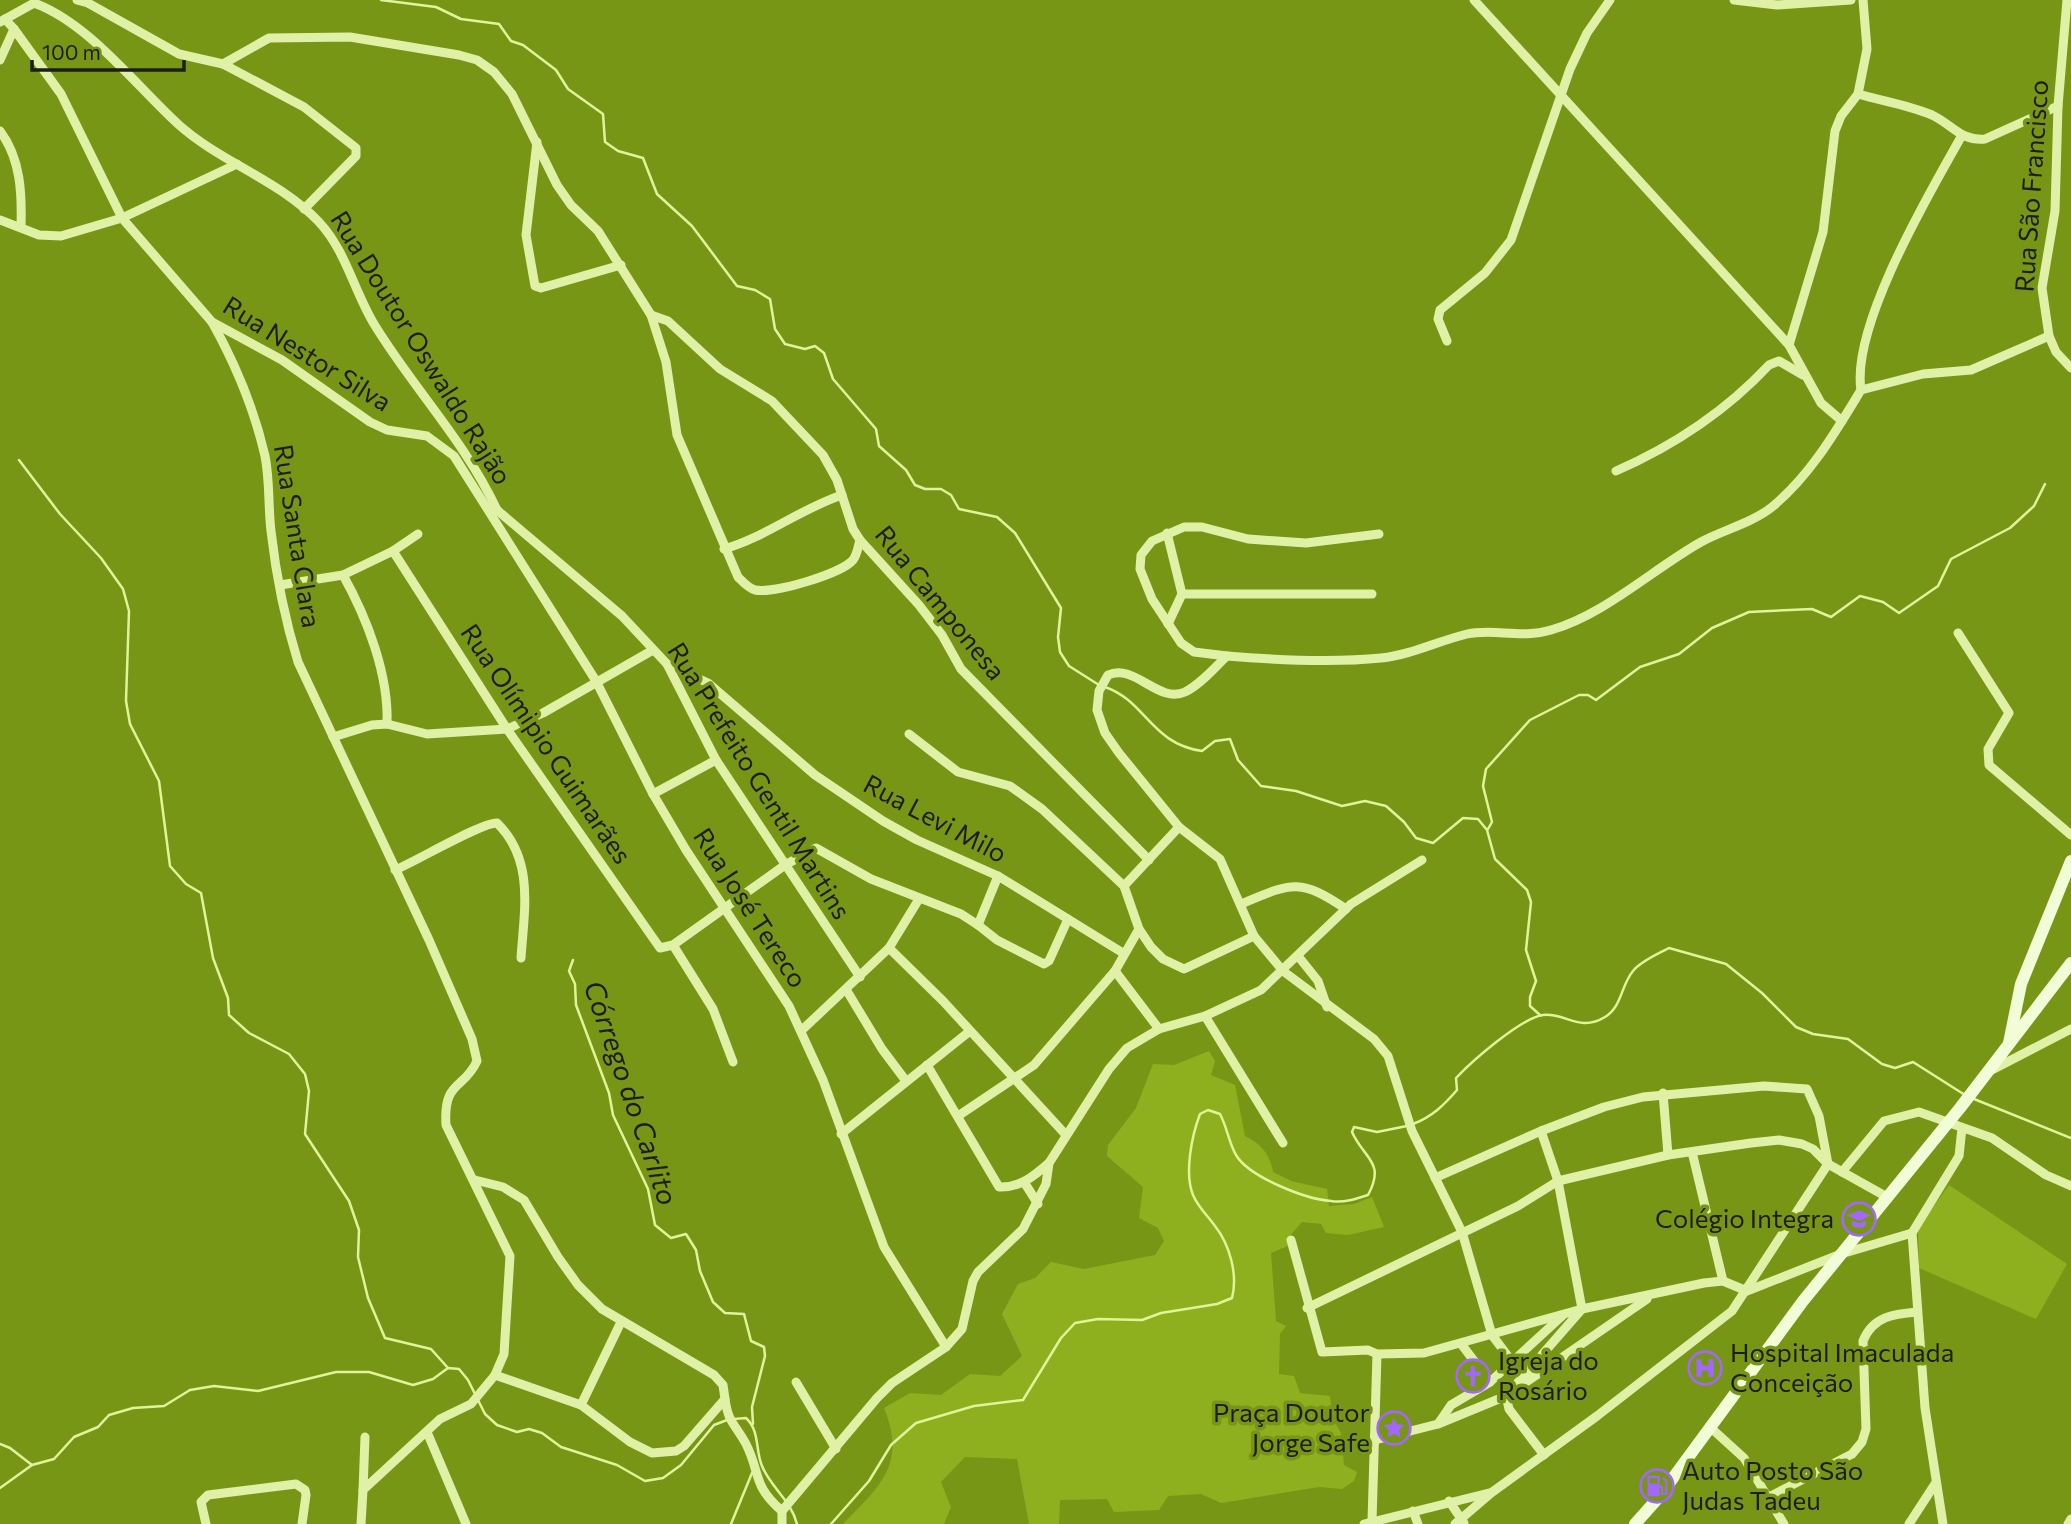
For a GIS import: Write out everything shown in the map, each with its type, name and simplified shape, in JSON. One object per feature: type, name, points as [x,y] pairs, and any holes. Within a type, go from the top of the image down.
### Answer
[{"type":"main road","points":[[2009,1043],[2021,984],[2071,862]]},
{"type":"main road","points":[[1635,1524],[1711,1427],[1803,1301],[1949,1122],[2071,963]]},
{"type":"street","points":[[76,0],[88,3],[179,54],[223,64],[304,107],[356,148],[356,156],[304,209]]},
{"type":"street","points":[[1474,0],[1561,98],[1663,205],[1708,260],[1789,345],[1821,402],[1842,421]]},
{"type":"street","points":[[1447,341],[1438,320],[1440,310],[1492,266],[1511,240],[1587,33],[1609,0]]},
{"type":"street","points":[[1737,0],[1777,5],[1851,0]]},
{"type":"street","points":[[1789,345],[1823,232],[1835,131],[1840,116],[1858,94],[1867,49],[1863,0]]},
{"type":"street","name":"Rua São Francisco","points":[[2067,0],[2058,106],[2055,211],[2042,288],[2049,336],[2056,352],[2071,368]]},
{"type":"street","name":"Rua Doutor Oswaldo Rajão","points":[[3,21],[38,1],[63,16],[182,127],[256,174],[304,209],[334,240],[374,324],[464,448],[497,510]]},
{"type":"street","name":"Rua Nestor Silva","points":[[3,21],[14,29],[61,94],[122,218],[212,322],[282,360],[370,422],[387,430],[427,436],[440,443],[454,456],[487,509]]},
{"type":"street","points":[[0,60],[14,29]]},
{"type":"street","points":[[223,64],[269,38],[350,37],[459,55],[477,61],[494,72],[512,94],[557,185],[571,205],[598,231],[651,314],[666,362],[677,435],[738,577],[755,590],[799,583],[842,569],[852,561],[860,540]]},
{"type":"street","points":[[1858,94],[1935,116],[1961,137],[1985,139],[2058,106]]},
{"type":"street","points":[[0,131],[8,141],[18,170],[21,227]]},
{"type":"street","points":[[1379,534],[1306,543],[1248,539],[1202,527],[1184,527],[1152,541],[1141,555],[1140,569],[1152,598],[1187,649],[1269,660],[1380,658],[1420,651],[1467,634],[1484,632],[1528,635],[1552,630],[1619,595],[1710,537],[1770,509],[1796,484],[1861,390],[1859,374],[1866,340],[1897,255],[1961,137]]},
{"type":"street","points":[[537,140],[526,235],[535,286],[541,288],[621,265]]},
{"type":"street","points":[[0,220],[40,235],[61,236],[122,218],[237,164]]},
{"type":"street","name":"Rua Camponesa","points":[[651,314],[668,321],[720,369],[772,401],[822,454],[834,472],[860,540],[919,605],[961,669],[1149,860]]},
{"type":"street","name":"Rua Santa Clara","points":[[212,322],[241,375],[256,420],[267,470],[271,530],[280,586],[298,662],[429,940],[477,1056],[475,1067],[449,1095],[445,1109],[449,1135],[475,1180],[510,1256],[508,1327],[504,1354],[495,1375],[471,1404],[440,1419],[363,1490]]},
{"type":"street","points":[[1861,390],[1923,374],[1971,370],[2049,336]]},
{"type":"street","points":[[1616,471],[1654,453],[1709,418],[1769,365],[1779,361],[1807,378]]},
{"type":"street","points":[[724,549],[753,539],[815,505],[842,495]]},
{"type":"street","points":[[487,509],[497,510]]},
{"type":"street","name":"Rua José Tereco","points":[[487,509],[596,681],[653,794],[802,1030],[884,1247],[946,1347]]},
{"type":"street","name":"Rua Prefeito Gentil Martins","points":[[497,510],[613,608],[667,664],[716,760],[860,977]]},
{"type":"street","points":[[1167,533],[1182,594],[1168,624]]},
{"type":"street","points":[[280,586],[343,575],[393,551],[418,534]]},
{"type":"street","name":"Rua Olímipio Guimarães","points":[[393,551],[507,729],[596,854],[655,945],[665,948],[673,945]]},
{"type":"street","points":[[343,575],[365,622],[386,692],[387,724]]},
{"type":"street","points":[[1182,594],[1372,594]]},
{"type":"street","points":[[1958,634],[2009,713],[1988,749],[1989,765],[2071,835]]},
{"type":"street","points":[[333,737],[372,725],[387,724],[427,734],[507,729],[543,713],[653,650]]},
{"type":"street","points":[[1227,656],[1196,685],[1175,695],[1121,672],[1108,675],[1098,691],[1097,710],[1105,733],[1155,801],[1179,827],[1220,859],[1254,936],[1283,971],[1383,1048],[1412,1131],[1462,1232],[1492,1335],[1513,1363]]},
{"type":"street","name":"Rua Levi Milo","points":[[667,664],[708,683],[815,775],[883,821],[917,840],[998,876],[1123,953]]},
{"type":"street","points":[[909,734],[958,772],[998,781],[1021,792],[1124,886],[1139,929],[1163,958],[1184,969],[1254,936]]},
{"type":"street","points":[[653,794],[716,760]]},
{"type":"street","points":[[395,870],[427,856],[482,825],[497,823],[515,849],[525,878],[526,909],[521,958]]},
{"type":"street","points":[[1124,886],[1179,827]]},
{"type":"street","points":[[733,1062],[713,1009],[673,945],[809,850],[822,850],[871,879],[961,914],[997,940],[1044,964],[1049,961],[1069,919]]},
{"type":"street","points":[[926,1065],[999,1186],[1011,1188],[1024,1182],[1049,1163],[1109,1069],[1127,1048],[1159,1029],[1205,1016],[1261,990],[1346,909],[1422,860]]},
{"type":"street","points":[[978,925],[998,876]]},
{"type":"street","points":[[1241,904],[1280,888],[1295,886],[1321,892],[1346,909]]},
{"type":"street","points":[[802,1030],[847,991],[889,948],[919,899]]},
{"type":"street","points":[[958,1116],[1034,1065],[1115,971],[1139,929]]},
{"type":"street","points":[[889,948],[1016,1079],[1066,1135]]},
{"type":"street","points":[[1298,956],[1318,981],[1327,1007]]},
{"type":"street","points":[[1115,971],[1159,1029]]},
{"type":"street","points":[[847,991],[882,1049],[906,1081]]},
{"type":"street","points":[[1205,1016],[1283,1143]]},
{"type":"street","points":[[1983,1077],[2071,1029]]},
{"type":"street","points":[[841,1134],[970,1031]]},
{"type":"street","points":[[2009,1043],[2026,1055]]},
{"type":"street","points":[[1435,1178],[1541,1131],[1604,1107],[1663,1093],[1764,1086],[1807,1089],[1819,1116],[1828,1164],[1732,1311],[1491,1493],[1461,1523],[1449,1501]]},
{"type":"street","points":[[1663,1093],[1668,1155]]},
{"type":"street","points":[[1842,1172],[1884,1121],[1919,1112],[2002,1143],[2046,1175],[2071,1186]]},
{"type":"street","points":[[1943,1524],[1917,1312],[1912,1233],[1959,1156],[1962,1128]]},
{"type":"street","points":[[1541,1131],[1558,1181],[1582,1309]]},
{"type":"street","points":[[1307,1308],[1518,1206],[1558,1181],[1668,1155],[1779,1140],[1814,1149],[1828,1164],[1887,1198]]},
{"type":"street","points":[[1692,1152],[1723,1281]]},
{"type":"street","points":[[782,1524],[784,1508],[892,1383],[946,1347],[962,1329],[973,1281],[978,1272],[1023,1229],[1046,1184],[1049,1163]]},
{"type":"street","points":[[475,1180],[503,1187],[524,1200],[578,1285],[621,1322],[714,1375],[723,1385],[728,1418],[746,1445],[755,1479],[784,1508]]},
{"type":"street","points":[[1024,1182],[1038,1204]]},
{"type":"street","points":[[1291,1240],[1307,1308],[1322,1352],[1368,1350],[1377,1354],[1424,1353],[1462,1345],[1582,1309],[1723,1281],[1747,1291],[1841,1254],[1912,1233]]},
{"type":"street","points":[[1375,1440],[1438,1424],[1506,1396],[1651,1297]]},
{"type":"street","points":[[1506,1396],[1582,1309]]},
{"type":"street","points":[[1767,1498],[1852,1454],[1862,1442],[1866,1429],[1863,1340],[1867,1331],[1890,1315],[1917,1312]]},
{"type":"street","points":[[1438,1424],[1451,1405],[1490,1382],[1564,1314]]},
{"type":"street","points":[[581,1405],[621,1322]]},
{"type":"street","points":[[1462,1345],[1490,1382]]},
{"type":"street","points":[[1377,1354],[1375,1440],[1368,1523],[1449,1501],[1491,1493]]},
{"type":"street","points":[[495,1375],[581,1405],[630,1442],[652,1453],[676,1451],[684,1446],[725,1398]]},
{"type":"street","points":[[796,1382],[835,1449]]},
{"type":"street","points":[[1506,1396],[1509,1409],[1544,1455]]},
{"type":"street","points":[[1711,1427],[1744,1458],[1784,1524]]},
{"type":"street","points":[[427,1432],[466,1524]]},
{"type":"street","points":[[361,1524],[365,1437]]},
{"type":"street","points":[[206,1524],[201,1502],[208,1495],[296,1484],[306,1495],[302,1524]]},
{"type":"street","points":[[1909,1524],[1936,1484]]},
{"type":"street","points":[[1413,1511],[1418,1524]]},
{"type":"street","points":[[2068,1524],[2071,1519]]},
{"type":"green space","points":[[1209,1051],[1215,1061],[1211,1075],[1235,1085],[1245,1136],[1264,1150],[1273,1172],[1291,1181],[1327,1189],[1329,1206],[1354,1204],[1372,1197],[1384,1227],[1348,1235],[1326,1233],[1321,1224],[1302,1222],[1287,1239],[1288,1246],[1271,1253],[1276,1321],[1286,1326],[1280,1334],[1279,1374],[1294,1376],[1300,1393],[1330,1396],[1333,1419],[1341,1433],[1344,1465],[1357,1472],[1354,1481],[1342,1489],[1319,1487],[1221,1503],[1201,1494],[1168,1496],[1159,1510],[1114,1512],[1107,1499],[1060,1500],[1059,1524],[1029,1524],[1017,1459],[965,1457],[941,1482],[951,1507],[944,1524],[843,1524],[878,1486],[891,1460],[890,1428],[884,1408],[910,1393],[941,1395],[970,1374],[1000,1376],[1022,1356],[1002,1314],[1018,1284],[1035,1278],[1051,1262],[1084,1269],[1155,1255],[1164,1241],[1158,1228],[1139,1218],[1143,1187],[1107,1156],[1108,1145],[1136,1108],[1153,1064],[1174,1065]]},
{"type":"green space","points":[[1949,1185],[2067,1264],[2036,1319],[1919,1268],[1918,1228]]},
{"type":"waterway","points":[[381,0],[436,7],[461,19],[499,24],[511,41],[523,45],[556,70],[568,89],[603,114],[605,142],[618,151],[643,158],[657,194],[692,226],[737,286],[755,290],[770,299],[775,329],[785,344],[805,349],[815,346],[824,353],[833,379],[876,429],[879,446],[906,470],[915,485],[925,489],[941,489],[951,495],[959,509],[997,517],[1015,533],[1061,608],[1058,637],[1060,652],[1069,666],[1099,685]]},
{"type":"waterway","points":[[19,460],[60,514],[101,558],[123,589],[129,611],[126,701],[130,724],[159,781],[170,866],[186,884],[201,893],[213,958],[228,998],[229,1015],[249,1033],[289,1054],[305,1074],[309,1091],[305,1134],[349,1201],[359,1230],[358,1257],[368,1298],[385,1338],[431,1349],[448,1368]]},
{"type":"waterway","points":[[1488,829],[1492,822],[1483,786],[1486,769],[1530,720],[1579,695],[1588,695],[1596,700],[1640,667],[1679,654],[1712,628],[1749,612],[1812,609],[1831,617],[1860,596],[1883,602],[1899,613],[1938,586],[1951,559],[2010,528],[2034,506],[2045,484]]},
{"type":"waterway","points":[[1105,687],[1119,693],[1160,731],[1185,747],[1202,751],[1215,741],[1230,739],[1238,760],[1261,786],[1296,791],[1342,806],[1365,801],[1386,806],[1404,822],[1416,838],[1433,843],[1463,818],[1478,819],[1487,830],[1495,859],[1527,890],[1531,902],[1526,950],[1536,981],[1530,997],[1530,1006],[1540,1015]]},
{"type":"waterway","points":[[1413,1124],[1442,1106],[1457,1090],[1456,1078],[1510,1032],[1543,1015],[1558,1016],[1580,1023],[1605,1017],[1615,1008],[1636,967],[1669,948],[1726,964],[1762,993],[1796,1027],[1813,1034],[1848,1039],[1882,1064],[1895,1068],[1913,1062],[1965,1095]]},
{"type":"waterway","name":"Córrego do Carlito","points":[[573,960],[569,971],[575,984],[576,1005],[609,1093],[613,1115],[648,1189],[655,1225],[671,1238],[686,1234],[696,1250],[700,1271],[713,1302],[725,1313],[744,1314],[751,1341],[764,1347],[765,1356],[752,1407],[753,1424]]},
{"type":"waterway","points":[[1974,1099],[2071,1138]]},
{"type":"waterway","points":[[831,1524],[869,1481],[891,1445],[916,1423],[974,1406],[1023,1400],[1061,1338],[1075,1323],[1098,1319],[1142,1320],[1161,1313],[1217,1304],[1232,1298],[1234,1280],[1229,1251],[1195,1199],[1190,1186],[1190,1154],[1200,1114],[1208,1110],[1220,1114],[1236,1155],[1265,1179],[1293,1191],[1336,1201],[1368,1195],[1373,1184],[1374,1168],[1352,1132],[1354,1127],[1377,1132],[1407,1126]]},
{"type":"waterway","points":[[0,1488],[32,1465],[54,1459],[74,1437],[98,1427],[109,1415],[133,1408],[164,1406],[190,1390],[214,1386],[258,1391],[336,1372],[369,1372],[413,1385],[433,1379],[448,1368],[459,1369],[468,1380],[485,1414],[497,1425],[517,1432],[529,1429],[542,1433],[561,1447],[617,1465],[645,1481],[663,1478],[681,1465],[714,1425],[727,1420]]},
{"type":"waterway","points":[[734,1419],[746,1418],[750,1423],[762,1466],[790,1508],[797,1524]]},
{"type":"waterway","points":[[0,1444],[10,1448],[32,1465]]},
{"type":"waterway","points":[[731,1524],[752,1473]]},
{"type":"place","name":"Colégio Integra","points":[[1859,1219]]},
{"type":"place","name":"Hospital Imaculada Conceição","points":[[1705,1368]]},
{"type":"place","name":"Igreja do Rosário","points":[[1473,1376]]},
{"type":"place","name":"Praça Doutor Jorge Safe","points":[[1394,1428]]},
{"type":"place","name":"Auto Posto São Judas Tadeu","points":[[1657,1486]]}]
